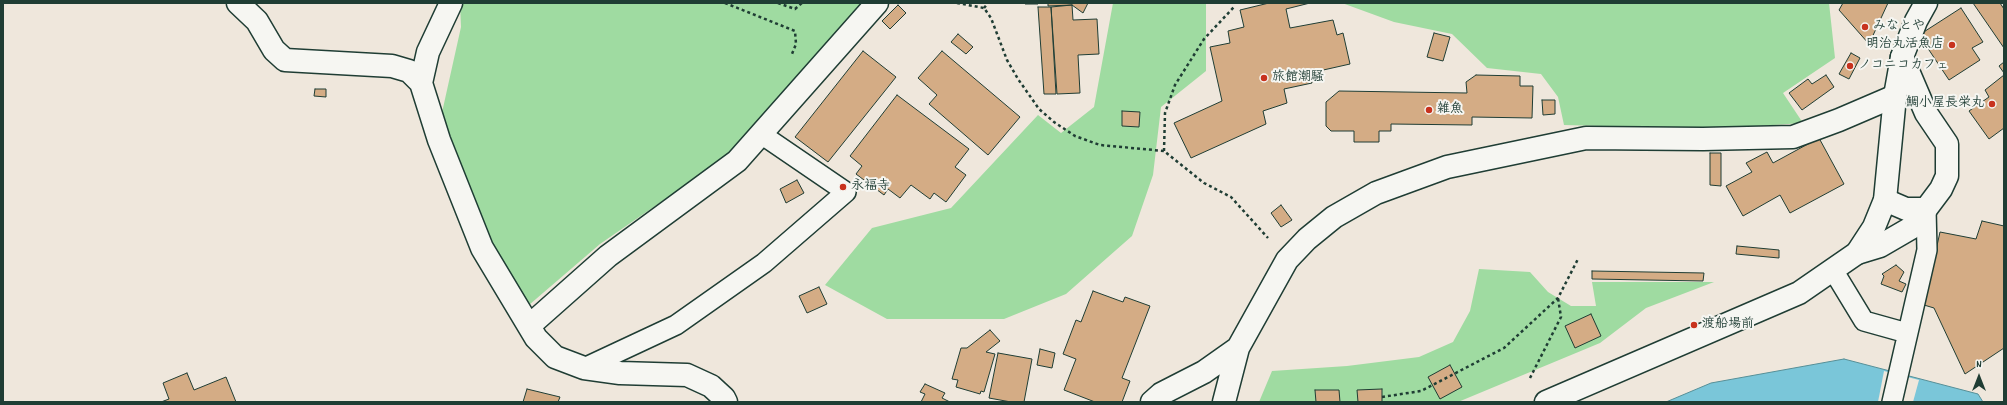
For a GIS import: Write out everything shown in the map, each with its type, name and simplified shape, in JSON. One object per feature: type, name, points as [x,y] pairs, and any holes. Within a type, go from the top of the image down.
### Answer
[{"type":"street","points":[[238,3],[257,21],[274,50],[285,60],[392,66],[409,71],[421,83],[438,140],[482,248],[536,338],[555,357],[584,368],[620,373],[686,375],[711,386],[724,398],[726,402]]},
{"type":"street","points":[[421,83],[428,52],[451,3]]},
{"type":"street","points":[[529,326],[608,256],[737,161],[877,3]]},
{"type":"street","points":[[1857,253],[1874,227],[1885,200],[1895,96],[1902,57],[1916,21],[1926,3]]},
{"type":"street","points":[[1546,402],[1799,293],[1857,253],[1880,246],[1911,228],[1941,189],[1947,176],[1947,144],[1926,113],[1902,57]]},
{"type":"street","points":[[1224,402],[1238,348],[1287,260],[1307,239],[1334,217],[1376,193],[1446,167],[1586,138],[1703,140],[1793,137],[1839,120],[1895,96]]},
{"type":"street","points":[[1885,200],[1906,209],[1926,209]]},
{"type":"street","points":[[1152,402],[1161,394],[1204,372],[1238,348]]},
{"type":"lane","points":[[584,368],[676,325],[764,263],[846,192],[761,134]]},
{"type":"lane","points":[[1892,402],[1927,250],[1926,209]]},
{"type":"lane","points":[[1833,270],[1864,321],[1907,333]]},
{"type":"path","points":[[726,3],[796,30],[796,44],[791,57]]},
{"type":"path","points":[[778,3],[795,9],[802,3]]},
{"type":"path","points":[[957,3],[984,8],[991,18],[1008,60],[1018,79],[1039,109],[1054,122],[1075,136],[1100,146],[1164,151],[1204,183],[1231,197],[1287,260]]},
{"type":"path","points":[[984,8],[988,3]]},
{"type":"path","points":[[1164,151],[1165,113],[1175,85],[1189,60],[1204,39],[1234,7]]},
{"type":"path","points":[[1382,397],[1420,391],[1504,348],[1558,298],[1578,259]]},
{"type":"path","points":[[1534,384],[1530,378],[1561,317],[1558,298]]},
{"type":"green space","points":[[460,3],[868,3],[726,157],[600,244],[529,305],[488,241],[439,126],[461,27]]},
{"type":"green space","points":[[1113,3],[1206,3],[1206,71],[1161,107],[1153,175],[1132,236],[1066,294],[1004,319],[887,319],[825,285],[872,228],[951,208],[1038,115],[1061,133],[1094,107]]},
{"type":"green space","points":[[1342,3],[1829,3],[1835,58],[1783,93],[1803,123],[1713,129],[1564,125],[1558,97],[1541,74],[1487,68],[1452,34],[1394,22]]},
{"type":"green space","points":[[1479,269],[1530,272],[1548,292],[1571,306],[1596,306],[1592,282],[1714,282],[1646,308],[1600,343],[1458,402],[1259,402],[1272,371],[1347,366],[1419,357],[1453,342],[1470,311]]},
{"type":"water","points":[[1844,359],[1978,394],[1983,402],[1666,402],[1711,383]]},
{"type":"pier","points":[[1884,371],[1919,380],[1913,402],[1878,402]]},
{"type":"building","points":[[1038,3],[1038,4],[1025,4]]},
{"type":"building","points":[[1048,3],[1088,3],[1083,13],[1072,5],[1048,6]]},
{"type":"building","name":"旅館潮騒","points":[[1269,3],[1310,3],[1286,9],[1290,28],[1333,20],[1337,35],[1343,33],[1350,64],[1310,73],[1312,83],[1284,89],[1287,103],[1263,111],[1266,124],[1191,158],[1174,123],[1222,101],[1210,47],[1230,43],[1228,31],[1244,27],[1240,10]]},
{"type":"building","name":"みなとや","points":[[1843,3],[1888,3],[1869,44],[1839,10]]},
{"type":"building","points":[[1973,3],[2000,3],[2004,9],[2004,48]]},
{"type":"building","points":[[898,5],[906,13],[890,29],[882,21]]},
{"type":"building","points":[[1072,5],[1073,20],[1097,19],[1099,54],[1078,55],[1080,93],[1057,94],[1051,7]]},
{"type":"building","points":[[1038,7],[1051,7],[1056,94],[1044,94]]},
{"type":"building","name":"明治丸活魚店","points":[[1961,8],[1983,42],[1972,48],[1980,60],[1949,80],[1919,35]]},
{"type":"building","points":[[1434,33],[1450,37],[1443,61],[1427,57]]},
{"type":"building","points":[[958,34],[973,47],[966,54],[951,42]]},
{"type":"building","points":[[863,51],[896,77],[828,162],[795,137]]},
{"type":"building","points":[[942,51],[1020,117],[988,155],[929,104],[937,95],[918,78]]},
{"type":"building","name":"ノコニコカフェ","points":[[1851,53],[1860,58],[1849,79],[1839,74]]},
{"type":"building","name":"鯛小屋長栄丸","points":[[2004,62],[2004,73],[1999,66]]},
{"type":"building","name":"雑魚","points":[[1476,75],[1520,76],[1520,86],[1533,86],[1532,118],[1472,117],[1472,125],[1391,124],[1391,131],[1379,131],[1379,142],[1354,142],[1354,131],[1331,131],[1326,126],[1326,102],[1339,91],[1467,93],[1466,82]]},
{"type":"building","points":[[1826,75],[1834,87],[1802,110],[1789,93],[1808,79],[1812,84]]},
{"type":"building","name":"鯛小屋長栄丸","points":[[2004,75],[2004,128],[1989,139],[1969,111],[1989,97],[1985,90]]},
{"type":"building","points":[[315,89],[326,89],[326,97],[314,96]]},
{"type":"building","points":[[897,95],[969,149],[955,167],[966,175],[946,202],[934,193],[930,199],[911,185],[900,198],[888,189],[884,195],[856,174],[862,166],[850,156]]},
{"type":"building","points":[[1542,100],[1555,100],[1555,114],[1543,115]]},
{"type":"building","points":[[1122,111],[1140,112],[1139,127],[1122,126]]},
{"type":"building","points":[[1819,138],[1844,184],[1790,213],[1780,195],[1743,216],[1726,186],[1752,172],[1746,163],[1767,152],[1773,163]]},
{"type":"building","points":[[1710,153],[1721,153],[1721,186],[1710,185]]},
{"type":"building","points":[[797,180],[804,193],[786,203],[780,189]]},
{"type":"building","points":[[1281,205],[1292,220],[1281,227],[1271,213]]},
{"type":"building","points":[[1982,221],[2004,226],[2004,348],[1965,374],[1934,308],[1924,305],[1940,232],[1976,239]]},
{"type":"building","points":[[1737,246],[1779,250],[1779,258],[1736,254]]},
{"type":"building","points":[[1896,265],[1904,272],[1899,281],[1906,284],[1902,292],[1881,284],[1884,276],[1882,274]]},
{"type":"building","points":[[1592,271],[1704,273],[1703,281],[1592,279]]},
{"type":"building","points":[[819,287],[827,304],[807,313],[799,296]]},
{"type":"building","points":[[1093,291],[1123,302],[1125,297],[1150,306],[1122,378],[1130,381],[1122,402],[1095,402],[1064,390],[1076,359],[1063,354],[1076,320],[1081,322]]},
{"type":"building","points":[[1591,314],[1601,336],[1575,348],[1565,326]]},
{"type":"building","points":[[990,330],[1000,341],[986,352],[995,354],[984,392],[981,391],[980,394],[956,387],[958,380],[952,379],[961,348],[967,348]]},
{"type":"building","points":[[1040,349],[1055,353],[1052,368],[1037,365]]},
{"type":"building","points":[[998,353],[1032,359],[1024,402],[1011,402],[989,398]]},
{"type":"building","points":[[1450,365],[1462,387],[1440,399],[1428,377]]},
{"type":"building","points":[[187,373],[194,390],[226,377],[236,402],[161,402],[169,399],[163,383]]},
{"type":"building","points":[[925,384],[945,393],[942,398],[950,402],[921,402],[925,394],[920,392]]},
{"type":"building","points":[[527,389],[560,397],[558,402],[523,402]]},
{"type":"building","points":[[1382,389],[1382,402],[1358,402],[1357,390]]},
{"type":"building","points":[[1315,390],[1339,390],[1340,402],[1316,402]]},
{"type":"place","name":"みなとや","points":[[1865,27]]},
{"type":"place","name":"明治丸活魚店","points":[[1952,45]]},
{"type":"place","name":"ノコニコカフェ","points":[[1850,66]]},
{"type":"place","name":"旅館潮騒","points":[[1264,78]]},
{"type":"place","name":"鯛小屋長栄丸","points":[[1992,104]]},
{"type":"place","name":"雑魚","points":[[1429,110]]},
{"type":"place","name":"永福寺","points":[[843,187]]},
{"type":"place","name":"渡船場前","points":[[1694,325]]}]
